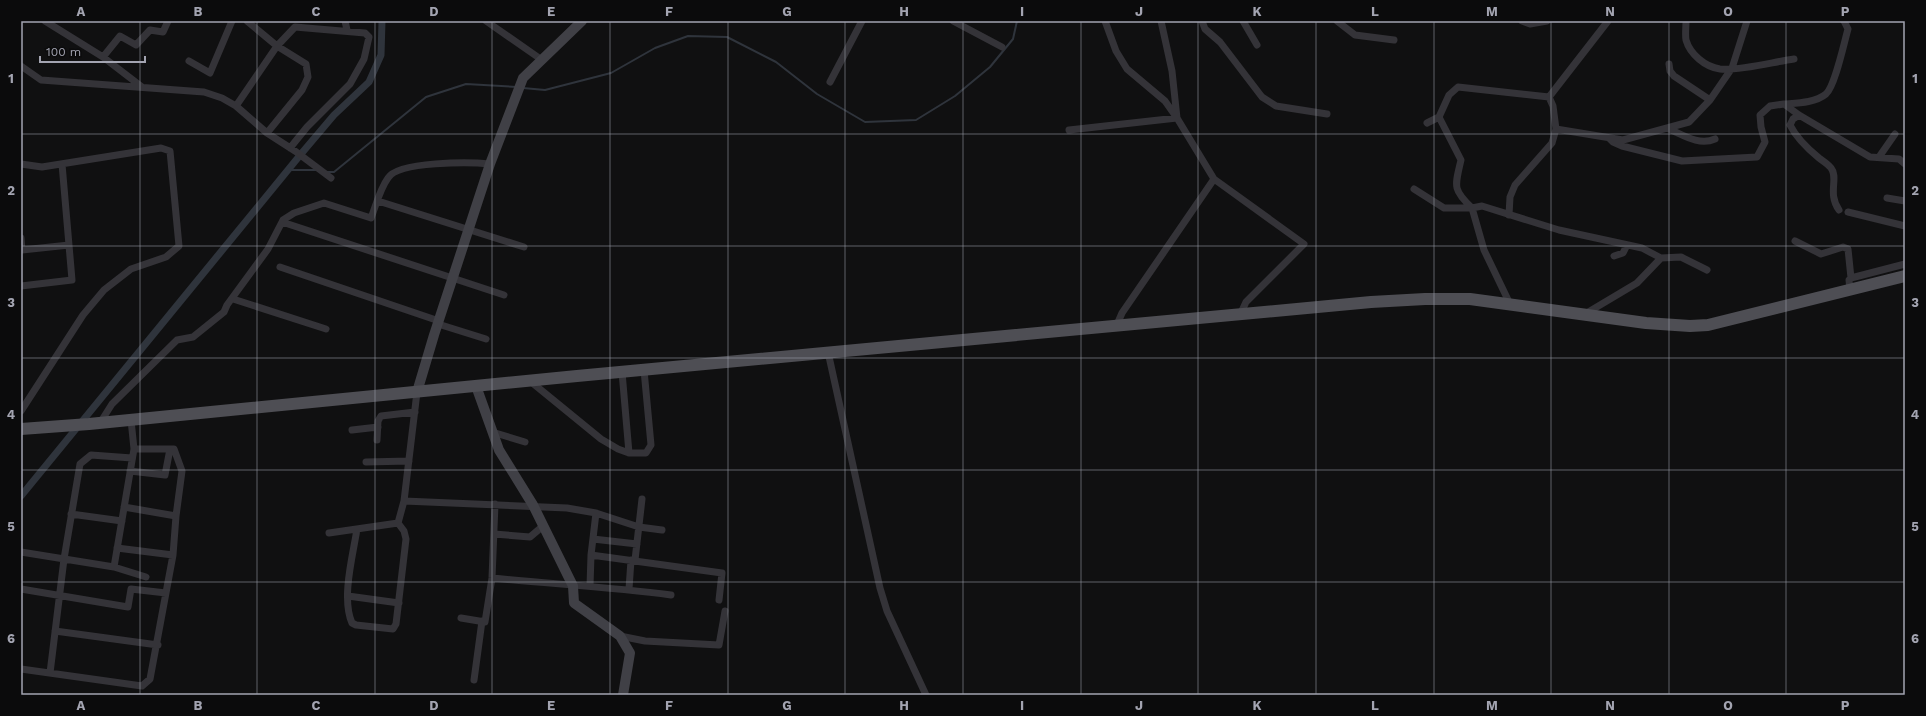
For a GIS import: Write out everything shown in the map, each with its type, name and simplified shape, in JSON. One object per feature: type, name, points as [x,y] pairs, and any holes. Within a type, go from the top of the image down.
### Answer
[{"type":"main road","points":[[21,429],[131,420],[530,380],[788,358],[828,352],[1425,299],[1470,299],[1646,323],[1690,326],[1708,325],[1851,284],[1905,276]]},
{"type":"street","points":[[45,21],[103,57],[142,87]]},
{"type":"street","points":[[103,57],[120,36],[136,45],[150,30],[163,32],[168,21]]},
{"type":"street","points":[[189,61],[210,73],[232,21]]},
{"type":"street","points":[[247,21],[277,46],[306,64],[308,78],[302,90],[266,133]]},
{"type":"street","points":[[345,21],[347,30]]},
{"type":"street","points":[[486,21],[542,60]]},
{"type":"street","points":[[398,523],[404,501],[417,392],[438,322],[490,164],[523,78],[582,21]]},
{"type":"street","points":[[830,82],[862,21]]},
{"type":"street","points":[[953,21],[1002,47]]},
{"type":"street","points":[[1105,21],[1116,51],[1127,69],[1165,101],[1214,179],[1304,244],[1246,302],[1240,315]]},
{"type":"street","points":[[1161,21],[1172,71],[1177,118]]},
{"type":"street","points":[[1202,21],[1205,29],[1220,42],[1262,97],[1276,106],[1327,114]]},
{"type":"street","points":[[1243,21],[1257,45]]},
{"type":"street","points":[[1337,21],[1355,35],[1394,40]]},
{"type":"street","points":[[1522,21],[1530,24],[1547,21]]},
{"type":"street","points":[[1598,32],[1602,21]]},
{"type":"street","points":[[1550,97],[1598,32],[1608,21]]},
{"type":"street","points":[[1686,21],[1686,39],[1693,53],[1706,63],[1719,69],[1749,67],[1794,59]]},
{"type":"street","points":[[1609,138],[1613,142],[1622,146],[1682,161],[1757,157],[1765,142],[1761,127],[1760,115],[1770,106],[1809,102],[1826,94],[1832,84],[1848,29],[1844,21]]},
{"type":"street","points":[[1556,129],[1623,140],[1669,129],[1689,122],[1710,100],[1732,68],[1744,22]]},
{"type":"street","points":[[236,106],[277,46],[294,27],[300,24],[365,33],[369,37],[364,59],[358,73],[350,84],[308,127],[293,149]]},
{"type":"street","points":[[1669,64],[1670,71],[1674,76],[1710,100]]},
{"type":"street","points":[[21,66],[40,80],[204,92],[222,98],[236,106],[266,133],[293,149],[331,178]]},
{"type":"street","points":[[1427,123],[1439,117],[1449,95],[1458,87],[1550,97]]},
{"type":"street","points":[[1509,215],[1510,197],[1515,185],[1552,143],[1556,129],[1553,106],[1550,97]]},
{"type":"street","points":[[1784,104],[1870,157],[1899,159],[1905,164]]},
{"type":"street","points":[[1800,115],[1793,118],[1790,125],[1798,138],[1807,148],[1832,168],[1834,177],[1833,198],[1839,210]]},
{"type":"street","points":[[1439,117],[1461,160],[1455,185],[1461,197],[1472,208],[1476,228],[1484,250],[1510,304]]},
{"type":"street","points":[[1069,130],[1177,118]]},
{"type":"street","points":[[1669,129],[1698,141],[1708,142],[1714,139]]},
{"type":"street","points":[[1879,157],[1896,134]]},
{"type":"street","points":[[21,164],[42,167],[161,148],[170,151],[179,246],[166,257],[131,269],[104,290],[83,315],[21,411]]},
{"type":"street","points":[[94,423],[176,340],[193,337],[224,312],[268,249],[282,222],[294,213],[324,203],[371,218],[388,176],[399,169],[430,165],[477,163],[490,164]]},
{"type":"street","points":[[21,286],[72,280],[62,164]]},
{"type":"street","points":[[1116,327],[1122,313],[1214,179]]},
{"type":"street","points":[[1414,189],[1444,208],[1472,208],[1482,206],[1559,230],[1642,248],[1661,258],[1682,257],[1707,270]]},
{"type":"street","points":[[1887,198],[1905,201]]},
{"type":"street","points":[[378,200],[524,247]]},
{"type":"street","points":[[1848,212],[1905,226]]},
{"type":"street","points":[[282,222],[504,295]]},
{"type":"street","points":[[21,238],[22,250],[69,245]]},
{"type":"street","points":[[1795,241],[1821,254],[1844,247],[1848,249],[1851,284],[1905,264]]},
{"type":"street","points":[[1614,256],[1623,253],[1627,245]]},
{"type":"street","points":[[1585,314],[1636,283],[1661,258]]},
{"type":"street","points":[[280,267],[486,339]]},
{"type":"street","points":[[233,299],[326,329]]},
{"type":"street","points":[[828,352],[880,588],[887,611],[926,695]]},
{"type":"street","points":[[530,380],[601,439],[618,449],[629,453],[646,453],[651,445],[644,370]]},
{"type":"street","points":[[622,372],[629,453]]},
{"type":"street","points":[[476,386],[499,450],[533,505],[573,586],[574,603],[620,636],[630,653],[623,695]]},
{"type":"street","points":[[377,440],[381,416],[415,412]]},
{"type":"street","points":[[114,567],[134,449],[131,420]]},
{"type":"street","points":[[352,430],[378,427]]},
{"type":"street","points":[[492,432],[525,442]]},
{"type":"street","points":[[21,669],[142,686],[150,679],[158,645],[173,555],[182,471],[174,449],[134,449]]},
{"type":"street","points":[[130,471],[165,475],[170,449]]},
{"type":"street","points":[[50,673],[64,559],[80,464],[91,455],[132,458]]},
{"type":"street","points":[[366,462],[409,461]]},
{"type":"street","points":[[629,589],[637,544],[642,499]]},
{"type":"street","points":[[404,501],[533,505],[567,508],[596,513],[639,527],[662,530]]},
{"type":"street","points":[[461,618],[485,622],[492,578],[495,504]]},
{"type":"street","points":[[124,507],[176,516]]},
{"type":"street","points":[[590,586],[591,555],[596,513]]},
{"type":"street","points":[[71,514],[122,521]]},
{"type":"street","points":[[329,533],[398,523]]},
{"type":"street","points":[[357,529],[348,596],[350,619],[352,623],[356,625],[393,629],[396,624],[406,539],[404,531],[398,523]]},
{"type":"street","points":[[494,534],[530,537],[543,526]]},
{"type":"street","points":[[593,539],[637,544]]},
{"type":"street","points":[[118,548],[173,555]]},
{"type":"street","points":[[21,552],[114,567],[146,576]]},
{"type":"street","points":[[591,555],[722,573],[719,600]]},
{"type":"street","points":[[492,578],[573,586],[629,589],[671,595]]},
{"type":"street","points":[[21,589],[128,607],[131,589],[166,593]]},
{"type":"street","points":[[348,596],[399,603]]},
{"type":"street","points":[[620,636],[645,641],[718,645],[725,610]]},
{"type":"street","points":[[474,680],[482,621]]},
{"type":"street","points":[[55,631],[158,645]]},
{"type":"waterway","points":[[21,496],[301,154],[334,115],[369,82],[381,55],[382,21]]},
{"type":"waterway","points":[[523,88],[545,90],[611,73],[655,48],[688,36],[727,37],[776,62],[817,94],[865,122],[916,120],[955,96],[990,67],[1013,39],[1017,21]]},
{"type":"waterway","points":[[327,172],[334,172],[426,97],[466,84],[517,87]]},
{"type":"waterway","points":[[288,170],[316,170]]}]
